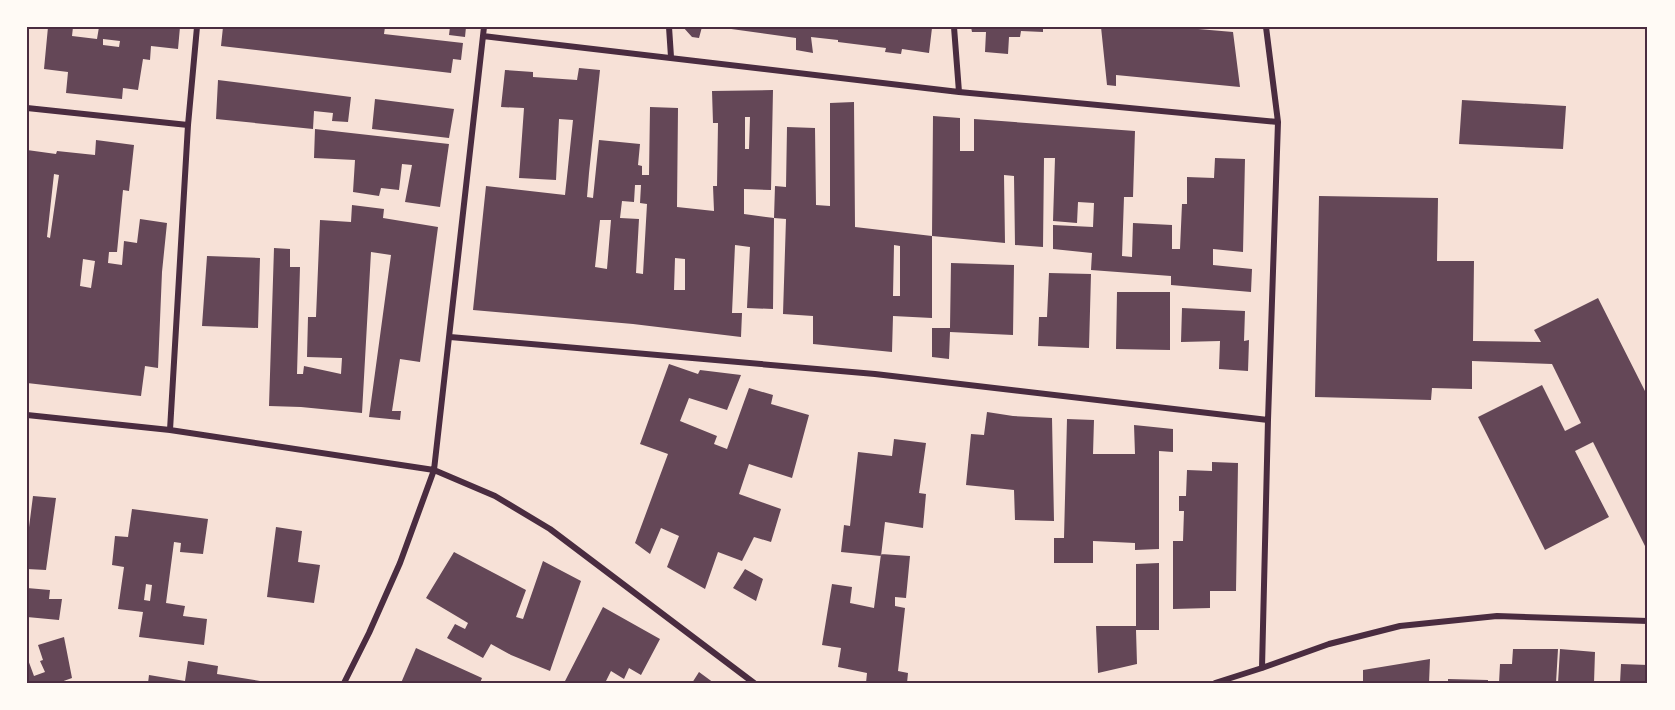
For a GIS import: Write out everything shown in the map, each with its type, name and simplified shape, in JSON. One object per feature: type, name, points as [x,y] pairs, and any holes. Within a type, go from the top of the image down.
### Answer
[{"type":"street","points":[[170,430],[197,27]]},
{"type":"street","points":[[344,683],[400,563],[434,470],[484,27]]},
{"type":"street","points":[[669,27],[671,57]]},
{"type":"street","points":[[954,27],[959,92]]},
{"type":"street","points":[[1263,668],[1268,420],[1278,122],[1266,27]]},
{"type":"street","points":[[483,36],[959,92],[1278,122]]},
{"type":"street","points":[[27,108],[189,125]]},
{"type":"street","points":[[450,337],[875,374],[1268,420]]},
{"type":"street","points":[[27,415],[170,430],[434,470],[495,496],[550,529],[754,683]]},
{"type":"street","points":[[1215,683],[1329,644],[1400,626],[1497,616],[1648,621]]},
{"type":"building","points":[[48,27],[73,27],[72,36],[97,39],[99,27],[180,27],[178,49],[151,46],[150,60],[143,59],[138,90],[123,88],[122,99],[66,93],[68,72],[44,69]],"holes":[[[103,39],[120,41],[119,47],[103,45]]]},
{"type":"building","points":[[223,27],[385,27],[384,34],[463,43],[461,60],[453,59],[451,73],[221,46]]},
{"type":"building","points":[[450,27],[466,27],[465,37],[449,35]]},
{"type":"building","points":[[683,27],[702,27],[699,38],[692,37]]},
{"type":"building","points":[[724,27],[932,28],[929,53],[902,49],[901,54],[885,52],[886,48],[811,37],[813,53],[796,50],[796,38]]},
{"type":"building","points":[[971,27],[1043,27],[1043,32],[1021,31],[1020,37],[1009,37],[1008,54],[985,52],[986,32],[972,32]]},
{"type":"building","points":[[1101,27],[1175,27],[1233,32],[1240,87],[1116,75],[1116,86],[1107,85]]},
{"type":"building","points":[[579,68],[600,70],[587,197],[593,198],[599,140],[640,144],[638,165],[642,166],[642,175],[649,175],[650,107],[678,108],[677,207],[714,211],[713,186],[717,186],[718,123],[713,123],[712,91],[773,90],[771,190],[744,189],[744,214],[774,218],[773,309],[747,308],[750,247],[735,245],[732,313],[742,313],[741,337],[633,324],[473,310],[486,186],[565,195],[573,120],[559,119],[556,180],[519,178],[524,108],[501,107],[505,70],[533,72],[533,77],[577,80]],"holes":[[[745,117],[750,117],[749,149],[745,149]],[[635,185],[641,185],[640,203],[647,204],[643,274],[636,273],[639,219],[620,218],[622,201],[634,202]],[[600,220],[611,220],[607,269],[595,267]],[[675,258],[685,259],[685,290],[674,290]]]},
{"type":"building","points":[[218,80],[351,97],[348,122],[332,121],[333,113],[314,111],[313,129],[216,119]]},
{"type":"building","points":[[375,99],[454,109],[449,138],[372,129]]},
{"type":"building","points":[[1462,100],[1566,106],[1563,149],[1459,144]]},
{"type":"building","points":[[854,102],[855,227],[932,236],[932,318],[893,316],[892,352],[813,344],[813,316],[783,314],[786,219],[774,218],[775,186],[786,187],[787,127],[815,128],[816,205],[830,206],[830,103]],"holes":[[[894,245],[900,246],[900,296],[893,296]]]},
{"type":"building","points":[[933,116],[960,118],[960,151],[974,151],[974,119],[1135,131],[1133,197],[1124,197],[1122,256],[1132,257],[1133,223],[1172,225],[1172,249],[1180,249],[1182,204],[1187,204],[1187,177],[1214,178],[1215,158],[1245,159],[1243,252],[1213,249],[1213,265],[1252,269],[1251,292],[1171,285],[1171,276],[1091,270],[1092,253],[1053,249],[1053,225],[1093,227],[1094,203],[1078,202],[1077,223],[1053,221],[1055,158],[1044,158],[1043,247],[1015,245],[1014,176],[1004,175],[1005,243],[932,236]]},
{"type":"building","points":[[315,129],[449,144],[440,207],[405,202],[412,165],[402,164],[399,190],[381,188],[379,196],[353,192],[355,160],[314,158]]},
{"type":"building","points":[[96,140],[134,145],[129,191],[123,190],[117,252],[109,252],[108,263],[122,265],[124,241],[137,243],[140,219],[167,223],[162,272],[158,368],[145,366],[141,396],[27,383],[27,150],[56,154],[57,151],[95,155]],"holes":[[[54,174],[59,175],[50,238],[47,237]],[[83,259],[95,261],[91,288],[80,286]]]},
{"type":"building","points":[[1319,196],[1438,198],[1437,261],[1474,261],[1473,341],[1541,342],[1534,330],[1598,298],[1648,397],[1648,552],[1593,442],[1575,451],[1609,517],[1545,550],[1478,417],[1542,385],[1565,431],[1581,423],[1552,364],[1472,361],[1472,389],[1432,388],[1431,400],[1315,397]]},
{"type":"building","points":[[352,205],[384,209],[383,218],[438,227],[420,362],[400,359],[392,411],[401,411],[400,420],[369,417],[391,255],[371,252],[362,413],[269,406],[274,248],[290,249],[290,267],[300,267],[297,374],[303,374],[304,366],[341,374],[342,358],[307,357],[308,317],[316,317],[320,220],[351,222]]},
{"type":"building","points":[[207,256],[260,258],[258,328],[202,326]]},
{"type":"building","points":[[951,263],[1014,265],[1013,335],[950,332],[949,359],[932,357],[932,328],[950,328]]},
{"type":"building","points":[[1049,273],[1091,274],[1089,348],[1038,346],[1039,317],[1047,317]]},
{"type":"building","points":[[1117,292],[1170,292],[1170,350],[1116,349]]},
{"type":"building","points":[[1182,308],[1245,311],[1244,341],[1249,340],[1248,371],[1219,369],[1220,341],[1181,342]]},
{"type":"building","points":[[669,364],[698,374],[700,370],[741,375],[727,410],[689,398],[680,421],[717,436],[714,444],[727,449],[749,388],[773,395],[771,404],[809,415],[792,478],[749,464],[739,494],[781,509],[771,542],[754,537],[742,561],[718,552],[705,589],[667,567],[679,536],[661,528],[650,554],[635,543],[668,454],[640,444]]},
{"type":"building","points":[[987,412],[1052,418],[1054,521],[1015,520],[1014,490],[966,485],[971,434],[984,435]]},
{"type":"building","points":[[1067,419],[1094,420],[1093,454],[1135,454],[1134,425],[1173,429],[1173,452],[1159,451],[1159,549],[1135,550],[1135,543],[1093,541],[1093,563],[1054,563],[1054,538],[1064,538]]},
{"type":"building","points":[[894,439],[926,443],[919,493],[926,494],[923,528],[885,522],[881,556],[841,552],[844,525],[850,526],[858,452],[892,456]]},
{"type":"building","points":[[1212,462],[1238,463],[1236,591],[1210,591],[1210,608],[1173,609],[1173,541],[1183,541],[1184,511],[1179,511],[1179,496],[1186,496],[1187,470],[1212,471]]},
{"type":"building","points":[[33,496],[56,498],[46,570],[27,569],[27,543]]},
{"type":"building","points":[[132,509],[208,519],[203,554],[180,552],[181,543],[174,542],[166,603],[185,606],[183,616],[207,619],[204,645],[139,637],[143,612],[118,609],[124,567],[112,565],[115,536],[128,537]],"holes":[[[146,584],[152,585],[150,601],[144,600]]]},
{"type":"building","points":[[276,527],[302,531],[298,562],[320,565],[314,603],[267,597]]},
{"type":"building","points":[[454,552],[526,590],[516,617],[523,619],[543,561],[581,581],[550,671],[491,644],[483,658],[447,638],[455,624],[465,629],[468,623],[426,598]]},
{"type":"building","points":[[881,554],[910,556],[906,598],[895,597],[895,606],[905,608],[898,671],[908,673],[907,683],[866,683],[867,673],[838,667],[841,648],[822,645],[832,584],[852,587],[850,603],[874,608]]},
{"type":"building","points":[[1159,563],[1159,630],[1136,630],[1137,664],[1098,673],[1096,626],[1136,626],[1136,564]]},
{"type":"building","points":[[745,569],[763,579],[756,601],[733,588]]},
{"type":"building","points":[[27,588],[50,590],[49,599],[62,599],[59,620],[27,617]]},
{"type":"building","points":[[603,607],[660,639],[641,675],[629,668],[624,679],[611,671],[605,683],[564,683]]},
{"type":"building","points":[[64,637],[72,678],[58,683],[27,683],[27,657],[34,676],[45,672],[40,661],[43,660],[38,645]]},
{"type":"building","points":[[416,648],[482,678],[480,683],[401,683]]},
{"type":"building","points":[[1513,649],[1558,649],[1556,683],[1499,683],[1500,664],[1512,664]]},
{"type":"building","points":[[1560,649],[1595,652],[1594,683],[1558,683]]},
{"type":"building","points":[[1430,659],[1429,683],[1363,683],[1363,670]]},
{"type":"building","points":[[188,661],[218,666],[217,674],[260,681],[259,683],[148,683],[149,675],[185,681]]},
{"type":"building","points":[[1621,664],[1648,665],[1648,683],[1620,683]]},
{"type":"building","points":[[699,672],[714,683],[692,683]]},
{"type":"building","points":[[1448,679],[1488,680],[1488,683],[1448,683]]}]
